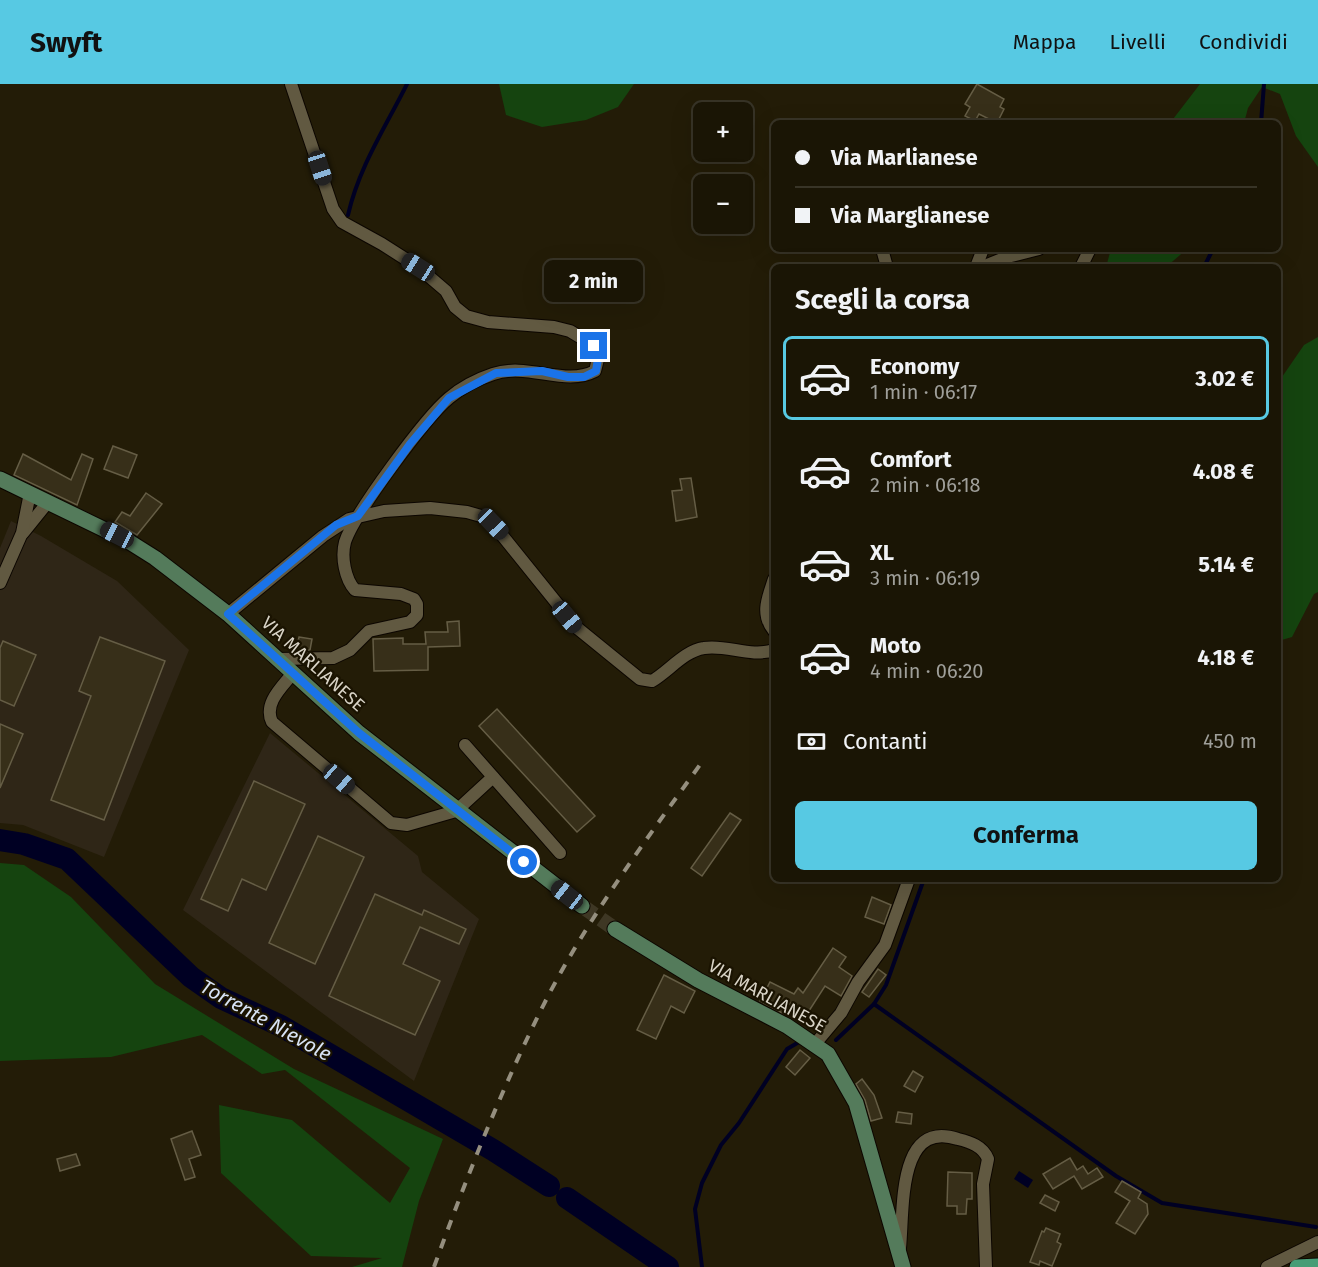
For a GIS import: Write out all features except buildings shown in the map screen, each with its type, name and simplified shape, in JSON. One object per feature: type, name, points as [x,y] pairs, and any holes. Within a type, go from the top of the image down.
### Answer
[{"type":"main road","points":[[1297,1267],[1318,1266]]},
{"type":"street","points":[[278,659],[333,658],[350,651],[369,631],[410,622],[417,615],[417,604],[409,596],[359,592],[351,587],[344,549],[358,516],[410,444],[449,398],[496,373],[524,370],[584,377],[596,371],[598,359],[594,346],[570,331],[554,327],[488,321],[460,313],[446,291],[418,267],[342,222],[333,209],[291,84]]},
{"type":"street","points":[[989,264],[1007,256],[1025,252]]},
{"type":"street","name":"VIA MARLIANESE","points":[[0,479],[137,546],[228,614],[359,733],[456,811],[582,906]]},
{"type":"street","points":[[0,583],[22,533],[30,493]]},
{"type":"street","points":[[22,533],[48,502]]},
{"type":"street","points":[[228,614],[336,525],[358,516],[430,508],[481,516],[502,533],[576,627],[640,679],[652,681],[694,651],[704,648],[760,653],[771,651]]},
{"type":"street","points":[[771,589],[765,609],[771,626]]},
{"type":"street","points":[[293,673],[272,701],[270,718],[391,823],[407,825],[456,811],[493,777]]},
{"type":"street","points":[[465,745],[560,852]]},
{"type":"street","points":[[815,1044],[841,1013],[858,982],[885,945],[908,882]]},
{"type":"street","name":"VIA MARLIANESE","points":[[615,929],[698,980],[787,1026],[828,1054],[856,1103],[903,1267]]},
{"type":"street","points":[[900,1251],[909,1165],[914,1151],[929,1137],[941,1135],[978,1146],[988,1159],[983,1184],[986,1267]]},
{"type":"street","points":[[1267,1267],[1318,1242]]},
{"type":"shaded area","points":[[11,521],[117,581],[189,650],[104,857],[23,825],[0,823],[0,548]]},
{"type":"shaded area","points":[[270,733],[418,856],[422,872],[479,919],[414,1081],[183,910]]},
{"type":"green space","points":[[499,84],[634,84],[618,107],[586,120],[542,127],[506,115]]},
{"type":"green space","points":[[1200,84],[1318,84],[1318,167],[1296,136],[1280,94],[1262,87],[1248,108],[1245,120],[1172,120]]},
{"type":"green space","points":[[1110,252],[1184,252],[1170,264],[1107,264]]},
{"type":"green space","points":[[1318,337],[1318,592],[1314,594],[1292,637],[1281,640],[1281,389],[1282,377],[1304,345]]},
{"type":"green space","points":[[0,863],[24,865],[71,897],[155,984],[294,1069],[443,1139],[419,1201],[402,1267],[352,1267],[382,1258],[311,1256],[221,1173],[219,1105],[292,1120],[390,1203],[410,1168],[285,1070],[262,1074],[202,1035],[111,1057],[0,1061]]},
{"type":"water","points":[[1019,1171],[1033,1180],[1028,1188],[1014,1179]]},
{"type":"waterway","points":[[348,215],[359,180],[373,148],[407,84]]},
{"type":"waterway","points":[[1261,120],[1264,84]]},
{"type":"waterway","points":[[1206,264],[1212,252]]},
{"type":"waterway","name":"Torrente Nievole","points":[[0,840],[24,844],[67,859],[191,977],[221,998],[281,1026],[493,1150],[549,1186]]},
{"type":"waterway","points":[[836,1040],[874,1004],[886,985],[923,882]]},
{"type":"waterway","points":[[874,1004],[1116,1176],[1162,1203],[1316,1227]]},
{"type":"waterway","points":[[702,1267],[695,1209],[702,1183],[721,1145],[739,1123],[787,1049],[799,1042]]},
{"type":"waterway","name":"Torrente Nievole","points":[[567,1198],[668,1267]]},
{"type":"tunnel","points":[[582,906],[615,929]]},
{"type":"railway","points":[[434,1267],[486,1131],[547,998],[601,907],[702,762]]},
{"type":"route","points":[[524,862],[359,733],[228,614],[336,525],[358,516],[429,419],[449,398],[478,380],[496,373],[516,370],[542,371],[568,377],[584,377],[596,371],[598,359],[594,346]]}]
